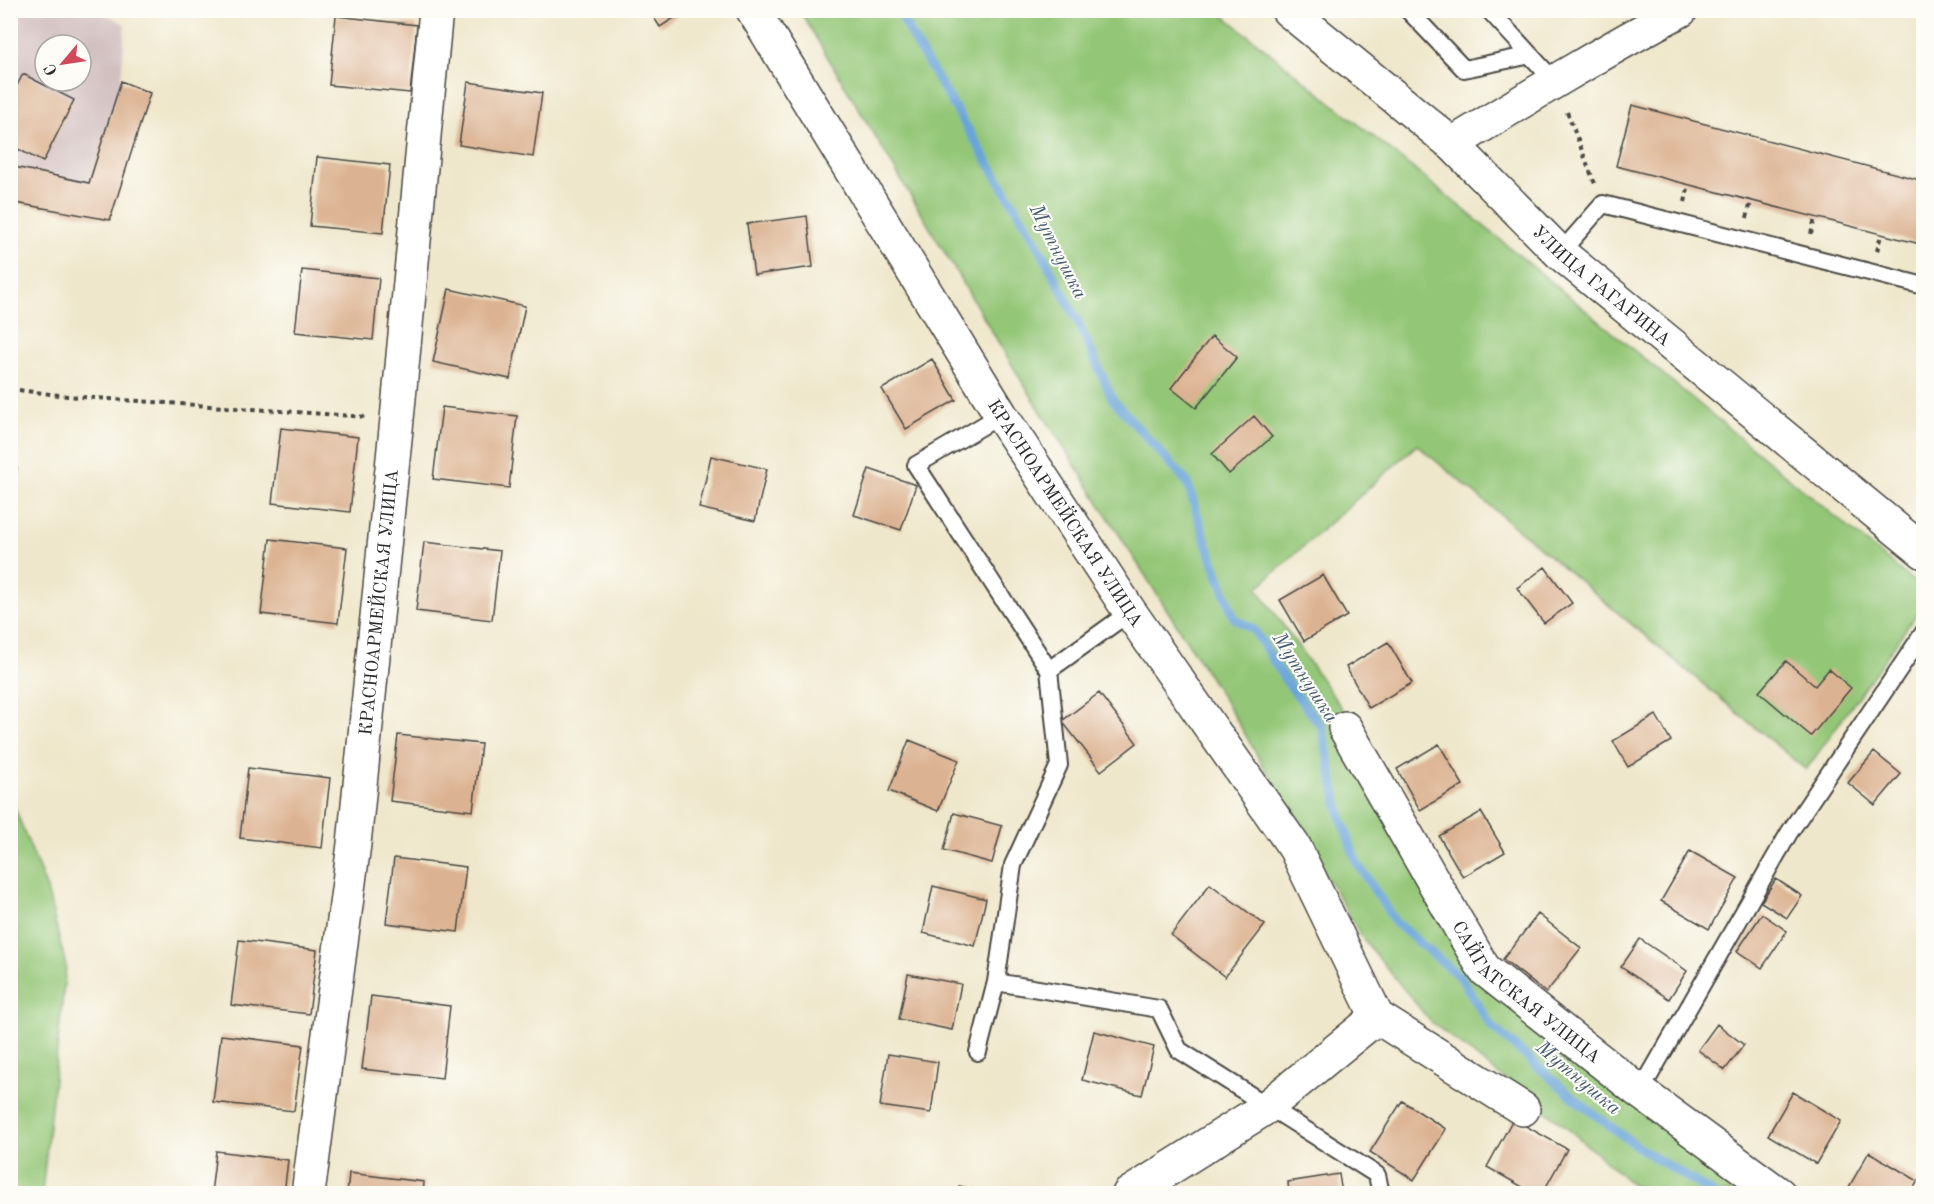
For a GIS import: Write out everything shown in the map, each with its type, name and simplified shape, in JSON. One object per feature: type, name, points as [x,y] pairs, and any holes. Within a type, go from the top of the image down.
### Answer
[{"type":"street","name":"КРАСНОАРМЕЙСКАЯ УЛИЦА","points":[[308,1194],[354,844],[436,10]]},
{"type":"street","name":"КРАСНОАРМЕЙСКАЯ УЛИЦА","points":[[753,10],[1001,416],[1130,612],[1295,848],[1377,1017]]},
{"type":"street","name":"УЛИЦА ГАГАРИНА","points":[[1288,10],[1452,144],[1560,253],[1923,552]]},
{"type":"street","points":[[1452,144],[1554,81],[1681,10]]},
{"type":"street","name":"САЙГАТСКАЯ УЛИЦА","points":[[1345,728],[1484,969],[1640,1092],[1779,1194]]},
{"type":"street","points":[[1129,1194],[1267,1107],[1377,1017],[1523,1109]]},
{"type":"lane","points":[[1408,10],[1464,69],[1531,56]]},
{"type":"lane","points":[[1489,10],[1554,81]]},
{"type":"lane","points":[[1560,253],[1603,204],[1923,286]]},
{"type":"lane","points":[[978,1052],[996,982],[1013,865],[1059,765],[1048,670],[916,465],[1001,416]]},
{"type":"lane","points":[[1048,670],[1130,612]]},
{"type":"lane","points":[[1640,1092],[1789,833],[1923,632]]},
{"type":"lane","points":[[996,982],[1159,1009],[1179,1050],[1377,1175],[1381,1194]]},
{"type":"path","points":[[1554,81],[1603,204]]},
{"type":"path","points":[[1686,197],[1689,185]]},
{"type":"path","points":[[10,389],[67,396],[397,419]]},
{"type":"shaded area","points":[[10,11],[98,11],[125,24],[121,81],[150,93],[110,220],[11,202]]},
{"type":"green space","points":[[800,11],[1218,11],[1462,208],[1923,589],[1923,605],[1806,770],[1417,445],[1257,588],[1348,717],[1477,975],[1763,1193],[1642,1193],[1565,1126],[1430,1021],[1363,939],[1235,717],[1021,380]]},
{"type":"green space","points":[[10,796],[47,889],[66,966],[42,1193],[11,1193]]},
{"type":"building","points":[[649,10],[687,10],[660,27]]},
{"type":"building","points":[[336,16],[417,25],[410,93],[329,85]]},
{"type":"building","points":[[23,74],[33,79],[33,93],[60,93],[74,100],[43,162],[10,145],[10,99]]},
{"type":"building","points":[[121,81],[150,93],[110,220],[10,202],[10,166],[89,183]]},
{"type":"building","points":[[468,82],[542,93],[533,157],[459,145]]},
{"type":"building","points":[[1632,105],[1924,181],[1924,245],[1616,166]]},
{"type":"building","points":[[317,157],[390,165],[383,233],[310,226]]},
{"type":"building","points":[[807,216],[813,267],[754,275],[747,224]]},
{"type":"building","points":[[302,270],[379,278],[373,340],[295,332]]},
{"type":"building","points":[[449,289],[525,306],[510,379],[433,362]]},
{"type":"building","points":[[1212,336],[1237,357],[1196,408],[1171,388]]},
{"type":"building","points":[[932,359],[956,400],[906,429],[882,389]]},
{"type":"building","points":[[442,407],[517,416],[509,488],[433,479]]},
{"type":"building","points":[[1254,416],[1272,437],[1229,474],[1212,454]]},
{"type":"building","points":[[281,428],[358,437],[350,512],[272,503]]},
{"type":"building","points":[[711,456],[767,469],[755,521],[699,508]]},
{"type":"building","points":[[10,467],[17,468],[12,512],[10,512]]},
{"type":"building","points":[[869,469],[916,485],[901,530],[854,515]]},
{"type":"building","points":[[270,539],[347,548],[338,623],[261,614]]},
{"type":"building","points":[[424,542],[500,551],[492,620],[416,611]]},
{"type":"building","points":[[1545,567],[1572,603],[1544,623],[1517,588]]},
{"type":"building","points":[[1323,575],[1347,616],[1304,641],[1280,600]]},
{"type":"building","points":[[1388,642],[1412,683],[1369,708],[1346,667]]},
{"type":"building","points":[[1786,661],[1815,686],[1829,669],[1851,688],[1811,736],[1759,692]]},
{"type":"building","points":[[1099,693],[1137,743],[1101,771],[1062,721]]},
{"type":"building","points":[[1656,715],[1671,741],[1628,767],[1613,741]]},
{"type":"building","points":[[398,735],[481,744],[473,811],[390,801]]},
{"type":"building","points":[[909,740],[959,760],[938,811],[889,791]]},
{"type":"building","points":[[1439,744],[1463,785],[1420,810],[1397,769]]},
{"type":"building","points":[[1874,752],[1901,774],[1875,805],[1848,783]]},
{"type":"building","points":[[248,768],[330,778],[322,848],[240,838]]},
{"type":"building","points":[[1481,812],[1505,852],[1463,877],[1439,836]]},
{"type":"building","points":[[954,813],[1002,826],[992,863],[944,850]]},
{"type":"building","points":[[1690,851],[1738,878],[1709,929],[1661,901]]},
{"type":"building","points":[[394,858],[466,867],[458,932],[386,923]]},
{"type":"building","points":[[1776,879],[1802,896],[1787,918],[1761,902]]},
{"type":"building","points":[[1210,884],[1265,925],[1225,977],[1171,935]]},
{"type":"building","points":[[933,886],[986,899],[975,946],[923,933]]},
{"type":"building","points":[[1538,914],[1581,948],[1546,993],[1503,959]]},
{"type":"building","points":[[1762,914],[1787,931],[1762,968],[1737,951]]},
{"type":"building","points":[[1640,939],[1687,971],[1669,999],[1621,967]]},
{"type":"building","points":[[239,940],[317,950],[309,1014],[231,1005]]},
{"type":"building","points":[[908,974],[961,984],[952,1030],[899,1019]]},
{"type":"building","points":[[371,996],[450,1006],[442,1078],[362,1069]]},
{"type":"building","points":[[1717,1024],[1744,1045],[1725,1070],[1698,1050]]},
{"type":"building","points":[[1094,1031],[1154,1047],[1142,1095],[1082,1080]]},
{"type":"building","points":[[221,1035],[303,1045],[294,1111],[213,1102]]},
{"type":"building","points":[[888,1054],[938,1062],[931,1113],[880,1106]]},
{"type":"building","points":[[1793,1092],[1841,1121],[1816,1164],[1768,1135]]},
{"type":"building","points":[[1402,1101],[1446,1129],[1414,1180],[1370,1152]]},
{"type":"building","points":[[1513,1119],[1567,1149],[1542,1194],[1535,1194],[1487,1167]]},
{"type":"building","points":[[216,1151],[288,1160],[284,1194],[211,1194]]},
{"type":"building","points":[[1869,1152],[1918,1181],[1910,1194],[1845,1194]]},
{"type":"building","points":[[349,1173],[424,1182],[423,1194],[347,1194]]},
{"type":"building","points":[[1339,1174],[1342,1194],[1289,1194],[1288,1182]]},
{"type":"building","points":[[959,1186],[991,1192],[991,1194],[958,1194]]},
{"type":"waterway","name":"Мутнушка","points":[[899,10],[909,32],[1034,238],[1078,322],[1113,400],[1187,482],[1234,618],[1254,630],[1286,681],[1322,727],[1340,814],[1356,861],[1395,922],[1461,978],[1491,1026],[1581,1104],[1638,1147],[1714,1194]]}]
